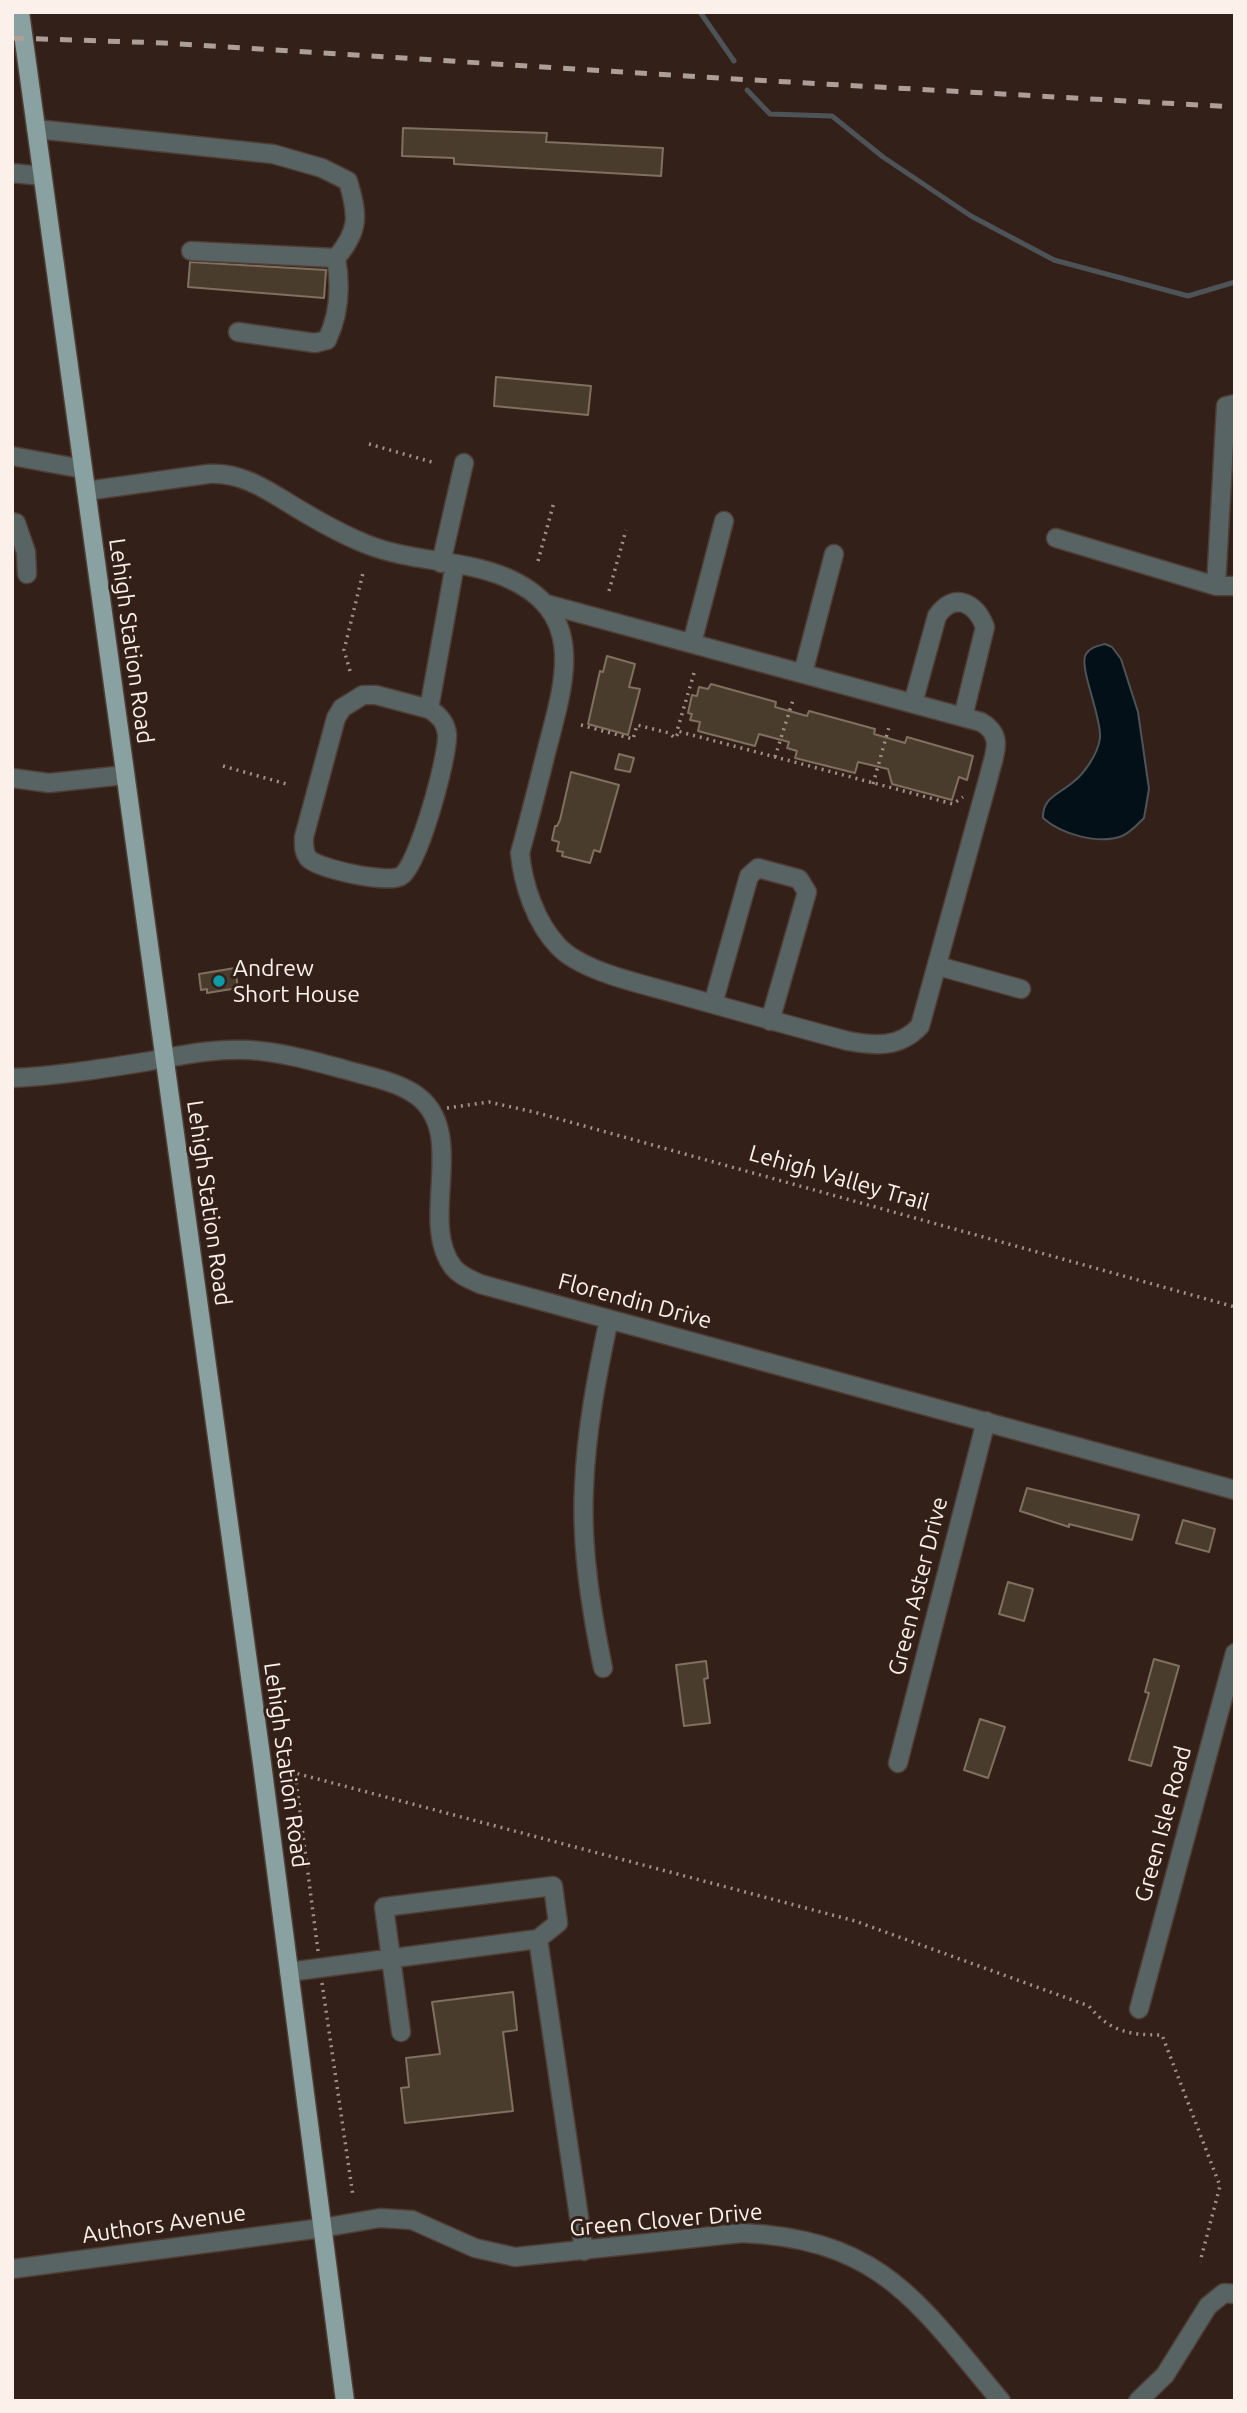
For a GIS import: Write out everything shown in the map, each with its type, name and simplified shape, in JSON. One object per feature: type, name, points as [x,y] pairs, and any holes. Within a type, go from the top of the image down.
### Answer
[{"type":"main road","name":"Lehigh Station Road","points":[[20,12],[262,1763],[345,2401]]},
{"type":"street","points":[[36,129],[273,154],[322,169],[348,181],[356,209],[351,241],[336,258]]},
{"type":"street","points":[[12,173],[42,176]]},
{"type":"street","points":[[191,251],[336,258]]},
{"type":"street","points":[[238,332],[315,343],[327,340],[333,327],[341,283],[336,258]]},
{"type":"street","points":[[1216,586],[1226,406],[1235,404]]},
{"type":"street","points":[[12,456],[83,468]]},
{"type":"street","points":[[429,709],[464,463]]},
{"type":"street","points":[[86,491],[222,473],[264,487],[351,538],[395,553],[505,577],[534,593],[558,621],[566,656],[565,675],[520,853],[528,894],[557,946],[573,958],[614,976],[848,1041],[876,1046],[890,1044],[913,1034],[920,1026],[989,776],[997,741],[990,727],[913,703],[546,604]]},
{"type":"street","points":[[692,643],[724,521]]},
{"type":"street","points":[[12,522],[16,523],[26,552],[27,574]]},
{"type":"street","points":[[1056,538],[1216,586],[1235,586]]},
{"type":"street","points":[[803,673],[834,554]]},
{"type":"street","points":[[913,703],[937,616],[944,607],[953,603],[964,603],[974,607],[985,627],[963,717]]},
{"type":"street","points":[[363,695],[376,695],[429,709],[443,722],[447,731],[447,743],[422,837],[412,864],[402,876],[388,880],[325,867],[310,860],[303,850],[304,837],[336,718],[342,708],[363,695]]},
{"type":"street","points":[[12,778],[49,783],[125,775]]},
{"type":"street","points":[[713,1004],[749,876],[758,868],[799,879],[807,892],[770,1021]]},
{"type":"street","points":[[937,966],[1021,989]]},
{"type":"street","points":[[12,1078],[101,1069],[192,1053],[250,1050],[311,1060],[391,1082],[414,1094],[431,1111]]},
{"type":"street","name":"Florendin Drive","points":[[431,1111],[436,1118],[441,1149],[441,1230],[444,1251],[462,1276],[609,1319],[1235,1490]]},
{"type":"street","points":[[603,1668],[592,1610],[584,1541],[583,1490],[590,1424],[609,1319]]},
{"type":"street","name":"Green Aster Drive","points":[[898,1763],[986,1421]]},
{"type":"street","name":"Green Isle Road","points":[[1139,2008],[1235,1653]]},
{"type":"street","points":[[289,1972],[320,1967],[391,1958],[538,1939],[558,1923],[553,1886],[384,1907],[391,1958],[401,2032]]},
{"type":"street","points":[[538,1939],[584,2251]]},
{"type":"street","name":"Green Clover Drive","points":[[322,2228],[397,2217],[425,2224],[459,2241],[498,2255],[537,2256],[742,2233],[771,2234],[827,2246],[854,2256],[897,2284],[920,2305],[1001,2401]]},
{"type":"street","name":"Authors Avenue","points":[[12,2269],[322,2228]]},
{"type":"street","points":[[1138,2401],[1166,2375],[1208,2306],[1224,2293],[1235,2294]]},
{"type":"path","points":[[369,444],[435,463]]},
{"type":"path","points":[[538,561],[554,502]]},
{"type":"path","points":[[609,591],[626,530]]},
{"type":"path","points":[[350,671],[344,650],[363,573]]},
{"type":"path","points":[[581,726],[633,739],[637,725],[669,733],[675,738],[679,732],[677,731],[694,673]]},
{"type":"path","points":[[775,757],[793,700]]},
{"type":"path","points":[[873,784],[889,727]]},
{"type":"path","points":[[679,732],[953,804],[973,792],[989,776]]},
{"type":"path","points":[[223,766],[290,785]]},
{"type":"path","name":"Lehigh Valley Trail","points":[[431,1111],[489,1102],[534,1112],[1235,1307]]},
{"type":"path","points":[[353,2196],[295,1773],[855,1922],[1089,2006],[1101,2020],[1124,2032],[1162,2035],[1220,2186],[1200,2262]]},
{"type":"shaded area","points":[[1105,644],[1112,647],[1121,659],[1138,712],[1149,789],[1144,818],[1122,836],[1102,839],[1080,836],[1060,829],[1043,818],[1043,811],[1052,797],[1081,774],[1096,751],[1100,729],[1084,660],[1090,650]]},
{"type":"building","points":[[403,128],[547,133],[546,142],[663,148],[661,176],[454,164],[454,158],[402,156]]},
{"type":"building","points":[[190,262],[326,270],[324,298],[188,287]]},
{"type":"building","points":[[496,377],[591,386],[588,415],[494,406]]},
{"type":"building","points":[[607,656],[635,664],[629,687],[640,689],[628,735],[588,724],[600,671],[603,672]]},
{"type":"building","points":[[711,684],[776,702],[775,707],[807,716],[809,711],[875,729],[874,734],[905,743],[907,737],[973,756],[967,780],[959,777],[952,800],[892,784],[888,769],[858,762],[855,773],[795,758],[797,751],[787,748],[789,742],[759,734],[755,746],[698,731],[700,722],[690,720],[692,714],[688,713],[692,695],[697,696],[699,687],[708,689]]},
{"type":"building","points":[[619,754],[634,758],[630,772],[615,769]]},
{"type":"building","points":[[571,772],[619,785],[600,852],[594,850],[590,863],[562,856],[563,852],[557,851],[559,842],[552,840],[555,826],[560,820]]},
{"type":"building","name":"Andrew Short House","points":[[235,968],[238,988],[207,993],[207,989],[201,990],[199,974]]},
{"type":"building","points":[[1027,1488],[1139,1515],[1132,1540],[1069,1524],[1069,1527],[1020,1511]]},
{"type":"building","points":[[1183,1520],[1215,1529],[1209,1552],[1176,1543]]},
{"type":"building","points":[[1008,1582],[1033,1589],[1024,1621],[999,1614]]},
{"type":"building","points":[[1154,1659],[1179,1666],[1151,1766],[1129,1760],[1149,1693],[1145,1692]]},
{"type":"building","points":[[706,1661],[708,1678],[704,1679],[710,1723],[684,1726],[676,1665]]},
{"type":"building","points":[[980,1719],[1005,1727],[988,1778],[964,1770]]},
{"type":"building","points":[[513,1992],[517,2030],[503,2032],[513,2111],[405,2123],[401,2088],[409,2087],[406,2058],[440,2054],[432,2002]]},
{"type":"waterway","points":[[700,12],[734,61]]},
{"type":"waterway","points":[[747,90],[770,114],[832,116],[883,157],[971,216],[1054,260],[1188,296],[1235,282]]},
{"type":"railway","points":[[12,38],[164,43],[1235,107]]},
{"type":"place","name":"Andrew Short House","points":[[219,981]]}]
